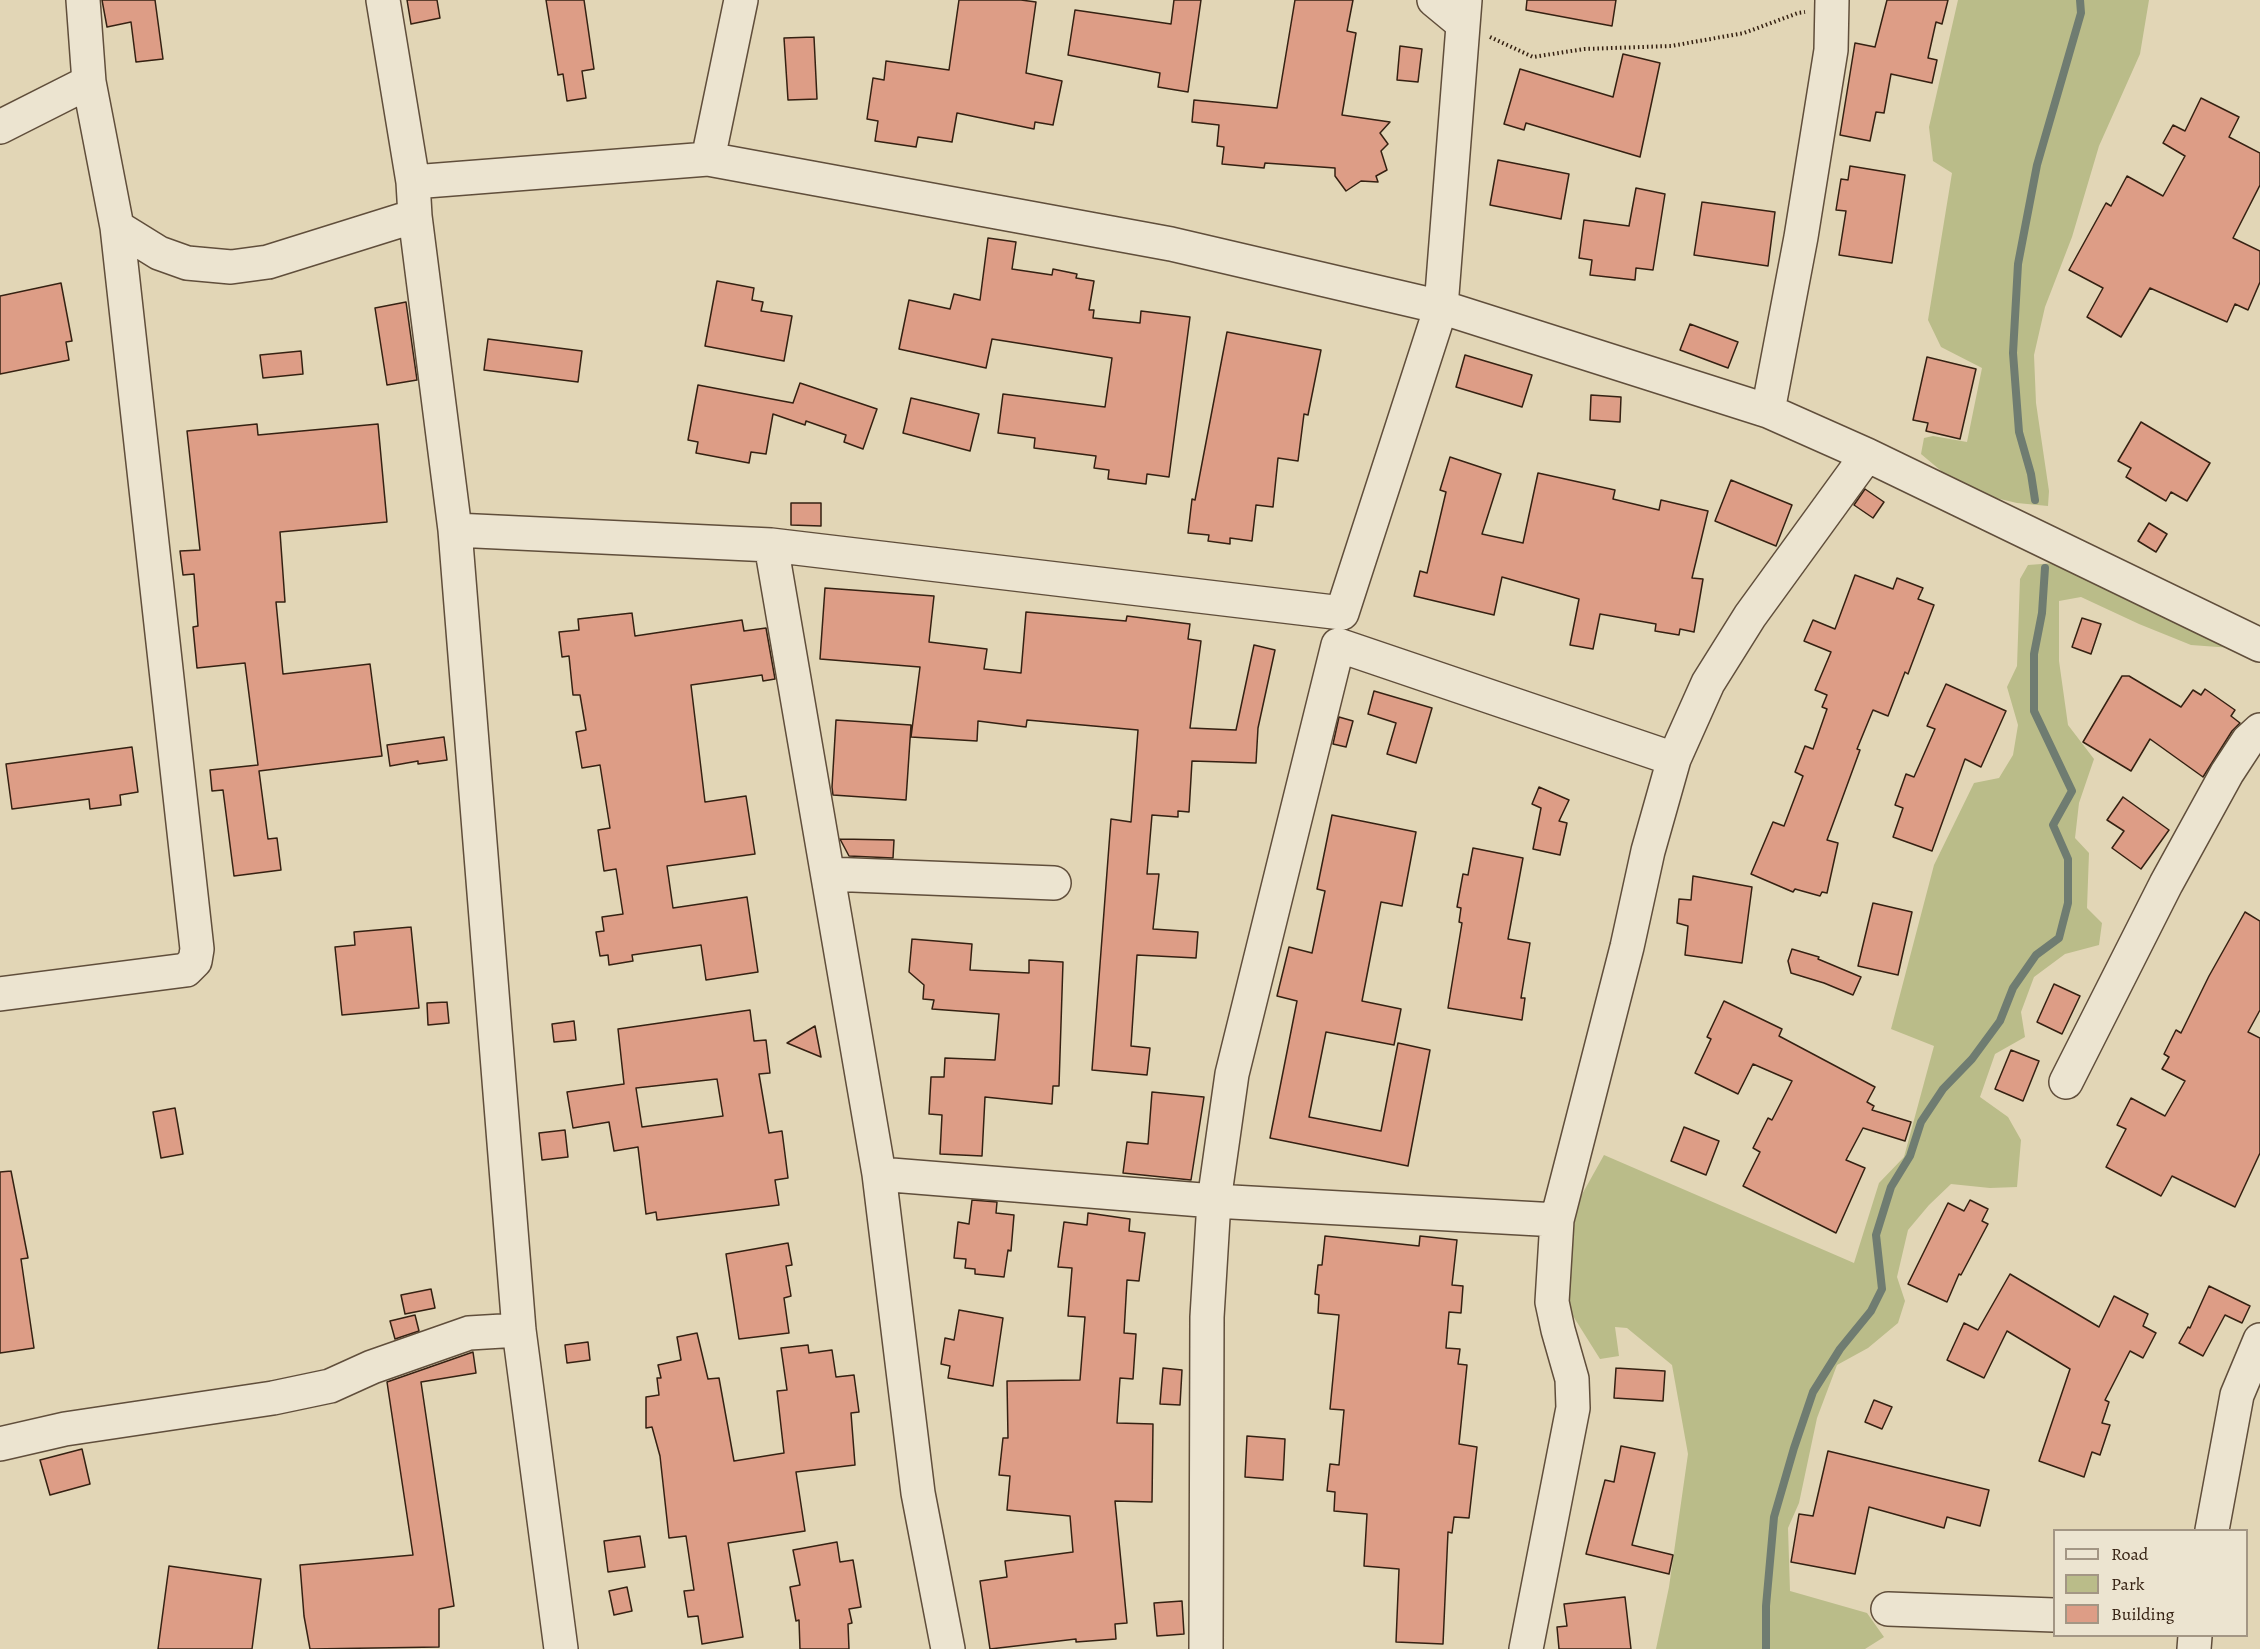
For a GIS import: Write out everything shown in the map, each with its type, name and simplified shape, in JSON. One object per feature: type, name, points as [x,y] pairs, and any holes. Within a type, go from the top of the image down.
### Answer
[{"type":"street","points":[[0,994],[186,970],[195,961],[197,949],[117,227],[89,82],[83,0]]},
{"type":"street","points":[[383,0],[413,182],[415,216],[455,530],[519,1330],[561,1649]]},
{"type":"street","points":[[708,159],[741,0]]},
{"type":"street","points":[[1206,1649],[1207,1317],[1214,1200],[1232,1074],[1340,629],[1441,307],[1464,12],[1434,0]]},
{"type":"street","points":[[1768,411],[1802,237],[1831,50],[1832,4]]},
{"type":"street","points":[[0,127],[89,82]]},
{"type":"street","points":[[413,182],[708,159],[1171,244],[1441,307],[1768,411],[1867,455],[2260,645]]},
{"type":"street","points":[[117,227],[159,253],[187,263],[231,267],[268,262],[415,216]]},
{"type":"street","points":[[1526,1649],[1573,1408],[1572,1379],[1552,1302],[1557,1220],[1627,947],[1648,851],[1674,759],[1708,682],[1750,616],[1867,455]]},
{"type":"street","points":[[455,530],[771,545],[1340,629],[1674,759]]},
{"type":"street","points":[[771,545],[879,1174],[918,1493],[948,1649]]},
{"type":"street","points":[[2066,1082],[2166,884],[2227,773],[2248,741],[2260,730]]},
{"type":"street","points":[[828,874],[1054,883]]},
{"type":"street","points":[[879,1174],[1214,1200],[1557,1220]]},
{"type":"street","points":[[0,1444],[65,1429],[273,1398],[330,1386],[372,1367],[469,1333],[519,1330]]},
{"type":"street","points":[[2212,1529],[2237,1395],[2253,1374],[2260,1340]]},
{"type":"street","points":[[1888,1609],[2053,1615]]},
{"type":"path","points":[[1464,12],[1533,57],[1584,49],[1671,46],[1744,33],[1798,13],[1832,4]]},
{"type":"green space","points":[[1958,0],[2149,0],[2140,54],[2099,146],[2072,237],[2045,307],[2034,355],[2036,403],[2049,491],[2048,506],[2017,503],[1987,496],[1958,485],[1921,454],[1924,438],[1933,436],[1967,442],[1982,368],[1941,347],[1928,320],[1952,173],[1933,161],[1929,127]]},
{"type":"green space","points":[[2055,563],[2232,648],[2191,645],[2081,597],[2059,601],[2059,661],[2068,725],[2094,759],[2079,803],[2075,838],[2089,853],[2087,908],[2102,923],[2099,945],[2065,954],[2034,977],[2021,1012],[2025,1037],[1995,1054],[1980,1097],[2008,1117],[2021,1140],[2017,1187],[1990,1188],[1951,1184],[1908,1230],[1897,1277],[1905,1301],[1898,1323],[1868,1348],[1837,1365],[1817,1418],[1799,1503],[1788,1528],[1790,1591],[1867,1613],[1884,1637],[1865,1649],[1656,1649],[1669,1587],[1688,1454],[1672,1365],[1627,1328],[1615,1327],[1619,1356],[1600,1359],[1568,1308],[1566,1262],[1580,1198],[1604,1155],[1854,1263],[1879,1183],[1904,1157],[1934,1046],[1891,1029],[1934,865],[1974,783],[1999,778],[2013,755],[2018,725],[2007,687],[2017,666],[2020,579],[2028,565]]},
{"type":"building","points":[[102,0],[155,0],[163,59],[136,62],[131,22],[107,27]]},
{"type":"building","points":[[407,0],[437,0],[440,18],[411,24]]},
{"type":"building","points":[[546,0],[584,0],[594,69],[582,71],[586,98],[567,101],[563,74],[558,75]]},
{"type":"building","points":[[959,0],[1036,2],[1026,73],[1062,81],[1053,125],[1035,122],[1034,129],[957,113],[952,142],[918,137],[916,147],[875,141],[878,121],[867,119],[873,78],[884,80],[886,61],[949,70]]},
{"type":"building","points":[[1174,0],[1201,0],[1188,92],[1158,87],[1160,73],[1068,55],[1075,10],[1171,24]]},
{"type":"building","points":[[1295,0],[1353,0],[1347,31],[1356,33],[1342,115],[1390,122],[1380,133],[1388,144],[1381,151],[1387,170],[1376,176],[1378,182],[1361,181],[1346,191],[1335,176],[1335,168],[1265,163],[1264,168],[1222,164],[1224,147],[1217,146],[1219,125],[1192,122],[1194,100],[1277,108]]},
{"type":"building","points":[[1527,0],[1616,0],[1612,26],[1526,10]]},
{"type":"building","points":[[1887,0],[1948,0],[1942,24],[1936,22],[1928,58],[1937,60],[1932,83],[1891,74],[1884,113],[1876,112],[1870,141],[1840,135],[1855,43],[1875,47]]},
{"type":"building","points":[[814,37],[817,99],[788,100],[784,38]]},
{"type":"building","points":[[1400,46],[1422,49],[1418,82],[1397,80]]},
{"type":"building","points":[[1623,54],[1660,63],[1640,157],[1526,123],[1524,130],[1504,124],[1520,69],[1613,97]]},
{"type":"building","points":[[2201,98],[2239,117],[2229,137],[2260,153],[2260,185],[2233,238],[2260,251],[2260,282],[2248,310],[2235,304],[2227,322],[2150,288],[2121,337],[2087,317],[2103,288],[2069,270],[2106,203],[2111,206],[2127,176],[2163,196],[2185,156],[2163,143],[2173,125],[2185,131]]},
{"type":"building","points":[[1498,160],[1569,174],[1561,219],[1490,205]]},
{"type":"building","points":[[1850,166],[1905,175],[1892,263],[1839,255],[1846,211],[1836,210],[1841,179],[1848,180]]},
{"type":"building","points":[[1636,188],[1665,194],[1653,270],[1636,268],[1635,280],[1590,275],[1592,260],[1579,258],[1584,220],[1629,226]]},
{"type":"building","points":[[1702,202],[1775,212],[1768,266],[1694,255]]},
{"type":"building","points":[[988,238],[1016,242],[1012,269],[1052,275],[1053,269],[1077,274],[1076,278],[1094,281],[1089,310],[1094,310],[1093,318],[1140,323],[1141,311],[1190,317],[1169,477],[1147,474],[1146,484],[1108,479],[1109,470],[1094,468],[1096,456],[1034,448],[1035,438],[998,433],[1003,394],[1105,407],[1112,358],[992,339],[986,368],[899,349],[909,300],[950,309],[954,294],[980,300]]},
{"type":"building","points":[[717,281],[754,288],[752,300],[763,302],[761,311],[792,316],[784,361],[705,346]]},
{"type":"building","points":[[61,283],[72,341],[66,342],[69,360],[0,374],[0,296]]},
{"type":"building","points":[[406,302],[417,380],[387,385],[375,308]]},
{"type":"building","points":[[1690,324],[1738,342],[1728,368],[1680,350]]},
{"type":"building","points":[[1227,332],[1321,350],[1308,415],[1304,414],[1298,461],[1278,458],[1273,507],[1256,505],[1252,541],[1230,538],[1230,544],[1208,541],[1209,535],[1188,533],[1192,499],[1195,500]]},
{"type":"building","points":[[488,339],[582,351],[578,382],[484,370]]},
{"type":"building","points":[[301,351],[303,374],[263,378],[260,355]]},
{"type":"building","points":[[1465,355],[1532,375],[1522,407],[1456,387]]},
{"type":"building","points":[[1927,357],[1976,369],[1960,439],[1926,431],[1928,423],[1913,420]]},
{"type":"building","points":[[800,383],[877,409],[863,449],[844,442],[846,435],[806,421],[805,425],[773,414],[766,454],[751,452],[749,463],[696,453],[698,442],[688,440],[698,385],[793,403]]},
{"type":"building","points":[[1591,395],[1621,397],[1620,422],[1590,420]]},
{"type":"building","points":[[911,398],[979,414],[970,451],[903,433]]},
{"type":"building","points":[[2141,422],[2210,463],[2187,501],[2171,492],[2166,501],[2126,477],[2131,468],[2118,461]]},
{"type":"building","points":[[257,424],[258,435],[378,424],[387,522],[280,532],[285,602],[276,602],[283,674],[370,664],[382,756],[259,771],[268,839],[277,838],[281,870],[234,876],[223,790],[212,791],[210,770],[258,765],[245,663],[197,668],[193,627],[198,626],[194,574],[183,575],[180,551],[200,550],[187,431]]},
{"type":"building","points":[[1450,457],[1501,474],[1482,534],[1523,543],[1538,473],[1615,490],[1613,499],[1659,510],[1661,500],[1708,511],[1692,578],[1703,579],[1694,632],[1680,629],[1679,635],[1655,631],[1656,624],[1600,614],[1593,649],[1570,645],[1579,599],[1502,577],[1494,615],[1414,596],[1420,571],[1427,573],[1446,492],[1440,490]]},
{"type":"building","points":[[1731,480],[1792,505],[1776,546],[1715,521]]},
{"type":"building","points":[[1865,489],[1884,502],[1873,518],[1854,505]]},
{"type":"building","points":[[791,503],[821,503],[821,526],[791,525]]},
{"type":"building","points":[[2149,523],[2167,534],[2156,552],[2138,541]]},
{"type":"building","points":[[1855,575],[1893,589],[1897,578],[1923,588],[1918,599],[1934,605],[1908,674],[1905,672],[1888,716],[1873,710],[1857,749],[1860,750],[1827,840],[1838,843],[1827,893],[1822,892],[1820,896],[1795,889],[1793,892],[1751,874],[1773,822],[1784,826],[1803,776],[1795,772],[1805,746],[1813,749],[1827,709],[1822,707],[1827,695],[1815,690],[1831,652],[1804,641],[1813,620],[1835,629]]},
{"type":"building","points":[[825,588],[934,596],[929,642],[987,649],[984,669],[1021,673],[1026,612],[1126,621],[1127,616],[1190,624],[1188,639],[1201,641],[1190,728],[1236,730],[1254,645],[1275,650],[1258,728],[1256,763],[1192,761],[1189,812],[1178,811],[1178,817],[1152,815],[1147,874],[1159,874],[1153,929],[1198,932],[1196,958],[1137,955],[1131,1046],[1150,1048],[1147,1075],[1092,1070],[1111,819],[1131,822],[1138,730],[1027,720],[1026,727],[978,721],[977,741],[911,737],[920,667],[820,659]]},
{"type":"building","points":[[632,613],[635,636],[742,620],[744,631],[766,628],[775,679],[763,681],[762,675],[691,685],[705,802],[746,796],[755,854],[667,866],[673,908],[747,897],[758,972],[706,980],[701,945],[632,955],[633,961],[609,965],[608,955],[600,956],[596,932],[604,931],[602,917],[623,914],[616,869],[604,871],[598,830],[610,828],[600,765],[582,768],[576,732],[586,730],[580,695],[573,695],[569,656],[562,657],[559,632],[579,630],[578,619]]},
{"type":"building","points":[[2082,618],[2101,624],[2091,654],[2072,647]]},
{"type":"building","points":[[2122,676],[2129,676],[2181,707],[2193,690],[2201,695],[2205,689],[2235,710],[2231,716],[2240,723],[2232,731],[2203,777],[2150,739],[2131,771],[2083,742]]},
{"type":"building","points":[[1946,684],[2006,711],[1981,767],[1965,759],[1932,851],[1893,837],[1903,808],[1895,805],[1906,774],[1914,777],[1935,729],[1927,726]]},
{"type":"building","points":[[1374,691],[1432,708],[1416,763],[1387,754],[1396,723],[1368,714]]},
{"type":"building","points":[[1339,717],[1353,721],[1346,747],[1333,744]]},
{"type":"building","points":[[836,720],[911,725],[906,800],[833,795]]},
{"type":"building","points":[[444,737],[447,760],[418,764],[418,761],[390,766],[387,745]]},
{"type":"building","points":[[132,747],[138,792],[120,795],[121,805],[90,809],[89,799],[12,809],[6,764]]},
{"type":"building","points":[[1539,787],[1569,800],[1559,821],[1567,823],[1560,855],[1533,849],[1541,808],[1532,804]]},
{"type":"building","points":[[2123,797],[2169,830],[2141,869],[2112,848],[2124,831],[2107,820]]},
{"type":"building","points":[[1332,815],[1416,832],[1402,906],[1381,902],[1362,1001],[1401,1009],[1394,1045],[1326,1032],[1309,1117],[1381,1131],[1398,1043],[1430,1050],[1408,1166],[1270,1138],[1297,1001],[1277,996],[1289,947],[1312,953],[1325,891],[1317,889]]},
{"type":"building","points":[[840,839],[894,840],[893,858],[849,856]]},
{"type":"building","points":[[1473,848],[1523,858],[1508,939],[1530,943],[1521,998],[1525,998],[1522,1020],[1448,1008],[1462,923],[1459,922],[1461,908],[1457,907],[1463,874],[1468,875]]},
{"type":"building","points":[[1693,876],[1752,887],[1742,963],[1685,955],[1688,926],[1677,923],[1679,899],[1691,900]]},
{"type":"building","points":[[1873,903],[1912,912],[1898,975],[1858,966]]},
{"type":"building","points":[[2245,912],[2260,921],[2260,1010],[2248,1032],[2260,1038],[2260,1153],[2235,1207],[2172,1176],[2161,1196],[2106,1167],[2126,1129],[2117,1125],[2131,1098],[2165,1116],[2185,1081],[2162,1069],[2169,1057],[2164,1054],[2176,1030],[2181,1033],[2209,976]]},
{"type":"building","points":[[411,927],[419,1008],[342,1015],[335,947],[355,945],[354,932]]},
{"type":"building","points":[[912,939],[972,944],[970,970],[1029,973],[1029,960],[1063,962],[1059,1086],[1053,1086],[1052,1104],[985,1097],[982,1156],[940,1154],[942,1115],[929,1114],[931,1077],[944,1077],[945,1058],[995,1060],[999,1014],[932,1009],[934,1000],[923,999],[924,985],[909,972]]},
{"type":"building","points":[[1792,949],[1819,957],[1818,959],[1861,977],[1853,995],[1791,973],[1788,961]]},
{"type":"building","points":[[2054,984],[2080,996],[2062,1034],[2037,1022]]},
{"type":"building","points":[[1724,1001],[1782,1029],[1779,1036],[1875,1087],[1867,1102],[1874,1106],[1872,1110],[1911,1122],[1905,1141],[1863,1128],[1846,1160],[1865,1168],[1836,1233],[1743,1186],[1760,1152],[1753,1148],[1768,1118],[1772,1120],[1792,1081],[1753,1064],[1738,1094],[1695,1073],[1711,1039],[1707,1037]]},
{"type":"building","points":[[447,1002],[449,1023],[428,1025],[427,1003]]},
{"type":"building","points":[[750,1010],[754,1041],[766,1040],[770,1073],[759,1074],[769,1133],[782,1131],[788,1178],[775,1180],[779,1205],[657,1220],[656,1212],[646,1214],[638,1147],[614,1151],[609,1122],[573,1128],[567,1092],[624,1084],[618,1029]],"holes":[[[717,1079],[723,1116],[642,1127],[636,1088]]]},
{"type":"building","points":[[574,1021],[576,1040],[554,1042],[552,1024]]},
{"type":"building","points":[[815,1026],[821,1057],[787,1043]]},
{"type":"building","points":[[2011,1050],[2039,1061],[2023,1101],[1995,1089]]},
{"type":"building","points":[[1152,1092],[1204,1097],[1191,1180],[1123,1173],[1127,1142],[1148,1144]]},
{"type":"building","points":[[175,1108],[183,1154],[161,1158],[153,1112]]},
{"type":"building","points":[[1684,1127],[1719,1141],[1706,1175],[1671,1161]]},
{"type":"building","points":[[565,1130],[568,1157],[542,1160],[539,1133]]},
{"type":"building","points":[[11,1171],[28,1258],[21,1259],[34,1348],[0,1353],[0,1172]]},
{"type":"building","points":[[972,1200],[997,1202],[996,1213],[1014,1215],[1011,1251],[1008,1250],[1004,1277],[975,1274],[975,1269],[965,1268],[966,1259],[954,1258],[958,1222],[969,1224]]},
{"type":"building","points":[[1970,1200],[1988,1209],[1982,1221],[1988,1224],[1961,1275],[1959,1274],[1947,1302],[1908,1284],[1948,1203],[1964,1211]]},
{"type":"building","points":[[1088,1213],[1130,1219],[1129,1231],[1145,1233],[1139,1281],[1127,1280],[1124,1333],[1136,1334],[1133,1379],[1120,1378],[1117,1423],[1153,1424],[1152,1502],[1115,1501],[1127,1623],[1115,1624],[1116,1639],[1076,1642],[1076,1639],[990,1649],[980,1581],[1007,1577],[1005,1561],[1073,1552],[1070,1516],[1007,1510],[1010,1476],[999,1475],[1003,1438],[1008,1438],[1007,1381],[1080,1380],[1085,1317],[1068,1316],[1072,1268],[1058,1267],[1064,1222],[1087,1225]]},
{"type":"building","points":[[1325,1236],[1419,1246],[1420,1236],[1457,1240],[1452,1285],[1463,1286],[1461,1313],[1449,1312],[1446,1348],[1460,1349],[1458,1364],[1467,1365],[1459,1444],[1477,1447],[1469,1518],[1454,1517],[1452,1533],[1448,1532],[1443,1644],[1396,1642],[1399,1569],[1364,1566],[1367,1514],[1334,1511],[1335,1492],[1327,1491],[1330,1464],[1339,1465],[1344,1410],[1330,1409],[1339,1315],[1318,1313],[1319,1295],[1315,1294],[1318,1265],[1322,1265]]},
{"type":"building","points":[[788,1243],[792,1265],[786,1266],[791,1296],[784,1298],[789,1333],[739,1339],[726,1254]]},
{"type":"building","points":[[2010,1274],[2099,1327],[2114,1296],[2148,1314],[2143,1326],[2156,1333],[2143,1358],[2130,1351],[2105,1400],[2109,1402],[2102,1423],[2110,1425],[2100,1455],[2092,1452],[2084,1477],[2039,1461],[2070,1369],[2007,1331],[1984,1378],[1947,1360],[1964,1323],[1978,1330]]},
{"type":"building","points":[[2209,1286],[2250,1306],[2242,1323],[2225,1315],[2203,1356],[2179,1343],[2188,1327],[2190,1328]]},
{"type":"building","points":[[431,1289],[435,1308],[405,1314],[401,1295]]},
{"type":"building","points":[[959,1310],[1003,1318],[993,1386],[948,1378],[950,1366],[941,1364],[945,1338],[954,1340]]},
{"type":"building","points":[[415,1315],[419,1331],[395,1339],[390,1321]]},
{"type":"building","points":[[697,1333],[708,1379],[719,1378],[734,1461],[784,1453],[777,1391],[787,1390],[781,1348],[808,1345],[809,1353],[832,1350],[836,1377],[854,1375],[859,1412],[851,1413],[855,1465],[796,1472],[805,1531],[728,1543],[743,1637],[702,1644],[698,1616],[688,1617],[684,1591],[694,1590],[686,1536],[669,1538],[660,1456],[652,1427],[646,1428],[646,1397],[659,1395],[657,1378],[661,1378],[658,1365],[681,1360],[677,1337]]},
{"type":"building","points":[[588,1342],[590,1360],[567,1363],[565,1345]]},
{"type":"building","points":[[473,1352],[476,1373],[421,1382],[454,1606],[439,1609],[439,1647],[310,1649],[304,1616],[300,1565],[413,1555],[387,1382]]},
{"type":"building","points":[[1163,1368],[1182,1370],[1180,1405],[1160,1404]]},
{"type":"building","points":[[1616,1368],[1665,1371],[1663,1401],[1614,1398]]},
{"type":"building","points":[[1874,1400],[1892,1407],[1882,1429],[1865,1422]]},
{"type":"building","points":[[1247,1436],[1285,1439],[1283,1480],[1245,1477]]},
{"type":"building","points":[[1621,1446],[1655,1453],[1632,1545],[1673,1555],[1669,1574],[1586,1554],[1605,1480],[1614,1482]]},
{"type":"building","points":[[82,1449],[90,1484],[50,1495],[40,1460]]},
{"type":"building","points":[[1828,1451],[1989,1490],[1980,1526],[1947,1517],[1944,1528],[1869,1507],[1855,1574],[1791,1562],[1799,1514],[1813,1516]]},
{"type":"building","points":[[640,1536],[645,1567],[608,1572],[604,1541]]},
{"type":"building","points":[[837,1542],[840,1562],[853,1560],[861,1607],[849,1609],[852,1623],[848,1624],[849,1649],[800,1649],[799,1620],[796,1621],[790,1587],[800,1585],[793,1550]]},
{"type":"building","points":[[169,1566],[261,1579],[252,1649],[158,1649]]},
{"type":"building","points":[[627,1587],[632,1611],[614,1615],[609,1591]]},
{"type":"building","points":[[1625,1597],[1631,1649],[1559,1649],[1557,1627],[1567,1626],[1564,1604]]},
{"type":"building","points":[[1182,1601],[1184,1634],[1157,1636],[1154,1603]]},
{"type":"waterway","points":[[2035,500],[2031,474],[2019,432],[2013,353],[2018,264],[2037,165],[2081,13],[2080,0]]},
{"type":"waterway","points":[[1766,1649],[1766,1606],[1774,1517],[1813,1392],[1840,1349],[1871,1311],[1882,1289],[1876,1235],[1891,1187],[1910,1156],[1921,1122],[1943,1089],[1972,1059],[2000,1021],[2013,988],[2036,955],[2059,938],[2068,903],[2068,859],[2053,825],[2072,791],[2034,711],[2034,654],[2042,613],[2045,568]]}]
